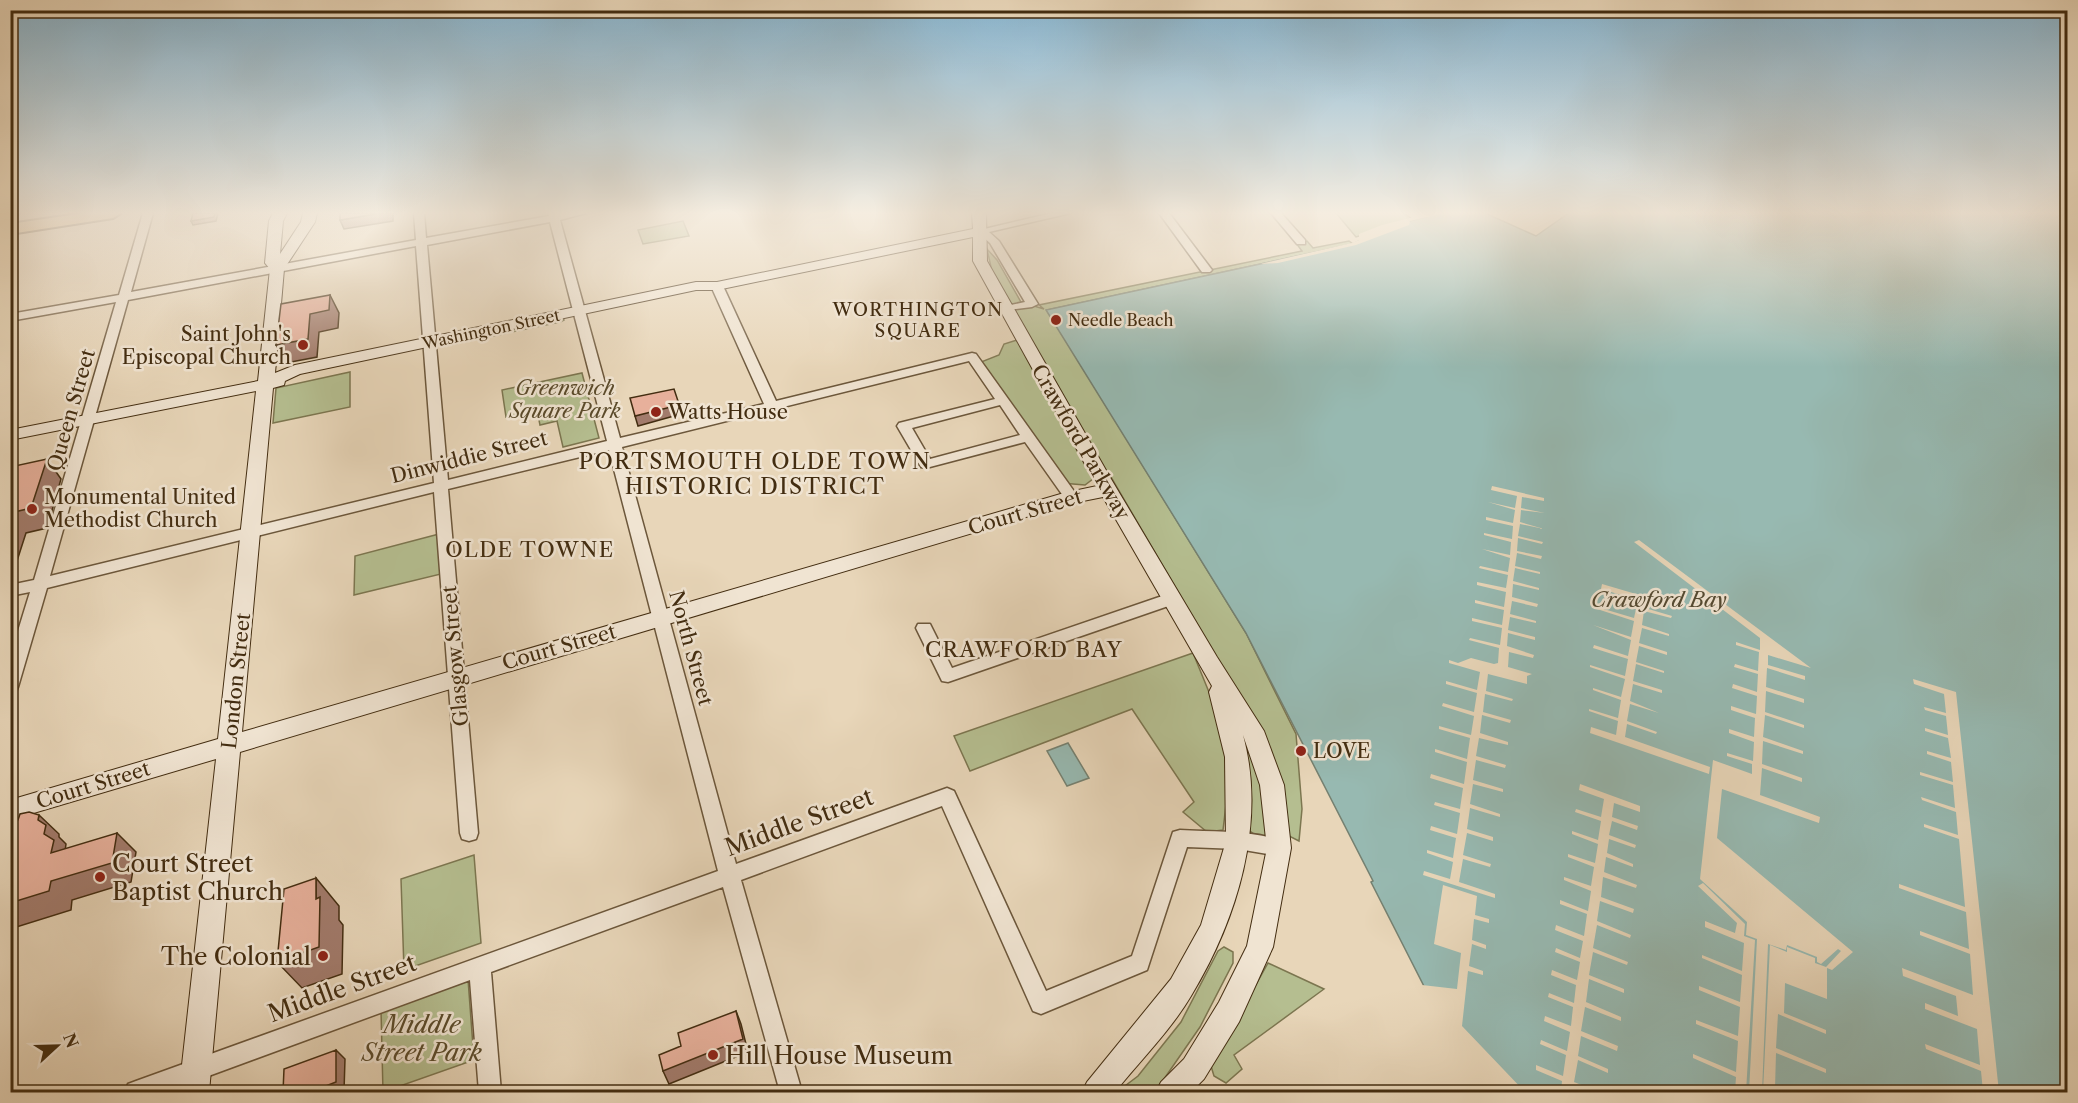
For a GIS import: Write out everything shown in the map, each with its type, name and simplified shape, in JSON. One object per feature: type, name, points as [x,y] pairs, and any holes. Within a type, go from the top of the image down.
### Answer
[{"type":"street","name":"Queen Street","points":[[10,687],[133,264]]},
{"type":"street","name":"London Street","points":[[195,1082],[267,382],[277,269],[273,264]]},
{"type":"street","points":[[277,269],[280,264]]},
{"type":"street","points":[[10,318],[301,264]]},
{"type":"street","name":"Glasgow Street","points":[[424,264],[469,833]]},
{"type":"street","name":"North Street","points":[[567,264],[660,617],[790,1092]]},
{"type":"street","name":"Washington Street","points":[[10,435],[267,382],[294,381],[430,347],[580,315],[696,286],[717,286],[820,264]]},
{"type":"street","name":"Crawford Parkway","points":[[982,264],[1171,599],[1256,737],[1272,785],[1280,848],[1260,947],[1229,1012],[1194,1069],[1171,1092]]},
{"type":"street","points":[[1005,309],[1032,304],[1008,264]]},
{"type":"street","points":[[1202,264],[1206,270]]},
{"type":"street","points":[[717,286],[771,405]]},
{"type":"street","name":"Dinwiddie Street","points":[[10,591],[972,357],[1002,401]]},
{"type":"street","points":[[1028,437],[926,464],[904,426],[1002,401],[1028,437],[1071,497]]},
{"type":"street","name":"Court Street","points":[[10,810],[1071,497],[1108,490]]},
{"type":"street","points":[[924,628],[948,676],[1171,599]]},
{"type":"street","name":"Crawford Parkway","points":[[1097,1092],[1180,988],[1213,928],[1238,841],[1237,757],[1222,698],[1209,663]]},
{"type":"street","name":"Middle Street","points":[[136,1092],[195,1082],[480,967],[947,796],[1041,1004],[1140,963],[1180,838],[1238,841],[1280,848]]},
{"type":"street","points":[[480,967],[490,1092]]},
{"type":"green space","points":[[990,264],[1000,264],[1021,302],[1044,309],[1039,305],[1236,264],[1258,264],[1047,310],[1246,633],[1296,734],[1302,809],[1299,841],[1289,836],[1261,734],[1111,477],[1093,479],[1085,485],[1061,483],[981,362],[999,355],[1004,344],[1017,340]]},
{"type":"green space","points":[[563,317],[564,320],[560,322],[445,346],[440,345]]},
{"type":"green space","points":[[350,372],[350,407],[273,423],[276,388]]},
{"type":"green space","name":"Greenwich Square Park","points":[[582,373],[599,438],[563,447],[557,421],[540,425],[537,410],[506,417],[502,390]]},
{"type":"green space","points":[[439,534],[441,574],[354,595],[355,556]]},
{"type":"green space","points":[[1193,653],[1222,724],[1229,779],[1223,830],[1207,832],[1183,812],[1194,802],[1132,709],[970,771],[954,736]]},
{"type":"green space","points":[[1238,718],[1253,743],[1269,834],[1259,838],[1250,831],[1248,776]]},
{"type":"green space","name":"Middle Street Park","points":[[474,855],[481,943],[404,970],[401,879]]},
{"type":"green space","points":[[1224,947],[1233,952],[1233,963],[1200,1027],[1155,1092],[1117,1092],[1138,1076],[1181,1022],[1218,951]]},
{"type":"green space","points":[[1268,963],[1324,989],[1234,1055],[1242,1069],[1226,1083],[1214,1076],[1211,1066]]},
{"type":"green space","name":"Middle Street Park","points":[[468,979],[474,1060],[383,1092],[381,1010]]},
{"type":"water","name":"Crawford Bay","points":[[1258,264],[2067,264],[2067,1092],[1520,1092],[1429,996],[1246,633],[1046,310]]},
{"type":"water","points":[[1068,743],[1089,778],[1067,786],[1047,751]]},
{"type":"pier","points":[[1492,486],[1544,498],[1544,501],[1522,497],[1521,508],[1545,513],[1521,510],[1520,522],[1544,529],[1520,524],[1518,536],[1543,542],[1542,544],[1518,538],[1517,551],[1542,556],[1541,559],[1517,553],[1515,566],[1540,572],[1540,574],[1515,568],[1513,581],[1539,588],[1539,590],[1513,584],[1512,597],[1538,604],[1537,607],[1512,601],[1510,614],[1536,621],[1536,623],[1510,617],[1508,630],[1535,637],[1535,640],[1508,633],[1507,646],[1534,655],[1533,658],[1509,652],[1508,667],[1532,674],[1527,676],[1527,684],[1488,674],[1486,691],[1513,699],[1512,701],[1485,694],[1483,712],[1511,720],[1510,723],[1482,715],[1480,733],[1508,742],[1508,745],[1479,738],[1476,756],[1506,765],[1505,768],[1476,760],[1473,780],[1503,789],[1503,792],[1473,784],[1470,804],[1500,814],[1500,817],[1470,808],[1467,829],[1493,837],[1493,841],[1467,833],[1463,855],[1491,864],[1490,867],[1463,859],[1459,882],[1495,894],[1495,898],[1423,875],[1424,871],[1450,879],[1453,862],[1427,853],[1427,850],[1453,858],[1456,838],[1430,830],[1431,826],[1457,834],[1460,813],[1434,805],[1435,802],[1460,809],[1463,788],[1430,778],[1431,774],[1464,784],[1467,762],[1435,752],[1435,749],[1467,759],[1470,738],[1439,729],[1439,726],[1471,735],[1474,716],[1442,706],[1443,703],[1474,712],[1477,693],[1446,684],[1446,681],[1477,690],[1480,672],[1449,663],[1449,660],[1458,663],[1471,658],[1498,663],[1499,648],[1469,640],[1470,638],[1500,645],[1502,628],[1472,621],[1472,618],[1502,625],[1504,610],[1475,603],[1475,600],[1504,607],[1506,592],[1477,585],[1477,582],[1506,588],[1508,575],[1479,568],[1480,566],[1508,572],[1510,558],[1482,549],[1510,555],[1511,542],[1484,535],[1484,533],[1512,539],[1513,526],[1486,520],[1486,517],[1513,523],[1515,510],[1488,502],[1515,508],[1517,496],[1491,490]]},
{"type":"pier","points":[[1639,540],[1811,668],[1768,655],[1768,665],[1805,676],[1805,680],[1767,668],[1766,687],[1804,699],[1804,703],[1766,691],[1765,712],[1804,725],[1804,728],[1765,715],[1763,737],[1803,751],[1803,754],[1763,741],[1762,764],[1802,778],[1802,782],[1762,768],[1760,795],[1820,817],[1819,823],[1722,789],[1717,838],[1853,952],[1832,970],[1827,968],[1827,999],[1785,983],[1784,1013],[1826,1030],[1826,1034],[1778,1014],[1776,1048],[1826,1069],[1826,1073],[1776,1053],[1775,1088],[1785,1092],[1763,1092],[1770,945],[1787,952],[1787,947],[1815,958],[1815,963],[1826,967],[1841,951],[1838,949],[1821,964],[1817,962],[1817,957],[1787,945],[1786,950],[1768,944],[1762,1092],[1749,1092],[1757,939],[1746,935],[1747,922],[1700,879],[1713,760],[1752,774],[1752,764],[1727,756],[1727,753],[1753,761],[1754,742],[1729,733],[1729,729],[1754,737],[1755,718],[1731,710],[1731,706],[1756,714],[1757,696],[1732,688],[1733,684],[1757,692],[1758,674],[1734,667],[1735,664],[1758,671],[1759,652],[1736,645],[1736,642],[1760,650],[1760,638],[1634,542]]},
{"type":"pier","points":[[1602,584],[1653,599],[1652,603],[1646,601],[1645,608],[1672,616],[1671,618],[1644,611],[1642,625],[1669,634],[1669,636],[1642,628],[1639,643],[1667,652],[1667,655],[1639,646],[1636,662],[1664,671],[1664,673],[1636,664],[1633,681],[1662,690],[1662,693],[1633,684],[1630,701],[1659,713],[1630,704],[1627,721],[1657,732],[1656,734],[1627,724],[1625,737],[1710,767],[1709,774],[1590,733],[1591,727],[1616,735],[1618,721],[1589,711],[1589,709],[1618,718],[1621,700],[1593,690],[1593,688],[1621,697],[1625,679],[1590,667],[1590,665],[1625,676],[1628,659],[1593,648],[1594,645],[1628,656],[1631,640],[1593,625],[1631,637],[1634,621],[1597,609],[1597,607],[1634,618],[1638,600],[1601,589]]},
{"type":"pier","points":[[1913,679],[1956,692],[1999,1092],[1983,1092],[1981,1071],[1926,1049],[1925,1044],[1980,1065],[1977,1029],[1925,1009],[1925,1003],[1958,1016],[1956,996],[1903,976],[1902,968],[1973,995],[1970,954],[1920,935],[1920,931],[1969,949],[1966,912],[1899,888],[1899,884],[1965,907],[1959,839],[1924,827],[1924,824],[1958,835],[1956,812],[1922,800],[1921,797],[1955,808],[1953,785],[1920,775],[1920,772],[1953,782],[1951,762],[1927,754],[1927,751],[1951,758],[1948,738],[1925,731],[1925,728],[1948,735],[1946,716],[1925,710],[1924,707],[1946,713],[1944,694],[1914,684]]},
{"type":"pier","points":[[1580,784],[1640,806],[1640,812],[1614,803],[1612,817],[1638,826],[1637,830],[1612,821],[1609,835],[1636,845],[1635,848],[1609,839],[1607,853],[1633,864],[1633,867],[1606,857],[1604,872],[1637,885],[1636,888],[1603,877],[1601,897],[1634,909],[1633,913],[1600,901],[1597,921],[1631,935],[1630,938],[1597,925],[1593,948],[1628,962],[1627,965],[1593,952],[1589,975],[1624,989],[1624,993],[1589,979],[1586,1002],[1621,1017],[1621,1021],[1585,1007],[1581,1031],[1618,1046],[1617,1051],[1581,1036],[1578,1056],[1608,1069],[1608,1073],[1578,1060],[1574,1082],[1599,1092],[1587,1092],[1574,1087],[1573,1092],[1561,1092],[1562,1081],[1536,1070],[1536,1065],[1563,1076],[1566,1055],[1540,1044],[1541,1040],[1567,1051],[1570,1032],[1544,1021],[1545,1016],[1571,1026],[1573,1007],[1548,997],[1549,993],[1574,1003],[1576,985],[1551,975],[1552,970],[1577,980],[1580,962],[1555,952],[1556,948],[1580,958],[1583,941],[1555,930],[1556,925],[1584,936],[1587,914],[1560,904],[1560,900],[1588,911],[1591,891],[1564,880],[1564,877],[1591,886],[1594,867],[1568,857],[1568,854],[1595,863],[1598,844],[1572,834],[1572,831],[1598,840],[1601,821],[1575,812],[1576,809],[1601,817],[1604,799],[1579,790]]},
{"type":"pier","points":[[1703,883],[1745,924],[1744,936],[1755,940],[1746,1092],[1735,1092],[1736,1077],[1693,1058],[1693,1054],[1736,1072],[1738,1041],[1696,1024],[1696,1020],[1738,1036],[1740,1007],[1699,990],[1699,986],[1740,1002],[1742,975],[1702,958],[1702,955],[1742,971],[1744,943],[1705,927],[1705,921],[1735,933],[1737,923],[1698,886]]},
{"type":"pier","points":[[1443,885],[1477,896],[1475,915],[1489,919],[1489,923],[1474,919],[1472,940],[1486,945],[1486,949],[1472,944],[1469,966],[1483,971],[1483,975],[1468,971],[1462,1026],[1525,1092],[1516,1092],[1429,1000],[1422,985],[1457,989],[1461,953],[1434,944]]},
{"type":"building","points":[[330,295],[329,310],[310,314],[308,339],[276,345],[281,304]]},
{"type":"building","points":[[674,389],[678,401],[670,404],[671,407],[635,416],[630,398]]},
{"type":"building","points":[[47,459],[31,508],[10,513],[10,467]]},
{"type":"building","points":[[29,812],[39,815],[38,820],[46,825],[44,834],[54,840],[51,853],[117,833],[112,863],[51,881],[49,891],[10,903],[10,823],[18,820],[20,814]]},
{"type":"building","points":[[316,878],[316,899],[320,897],[319,947],[277,962],[284,889]]},
{"type":"building","points":[[736,1011],[743,1039],[663,1071],[659,1055],[681,1046],[678,1033]]},
{"type":"building","points":[[336,1050],[336,1082],[318,1089],[318,1092],[283,1092],[284,1069]]},
{"type":"place","name":"Needle Beach","points":[[1056,320]]},
{"type":"place","name":"Saint John's Episcopal Church","points":[[303,345]]},
{"type":"place","name":"Watts House","points":[[656,412]]},
{"type":"place","name":"Monumental United Methodist Church","points":[[32,509]]},
{"type":"place","name":"LOVE","points":[[1301,751]]},
{"type":"place","name":"Court Street Baptist Church","points":[[100,877]]},
{"type":"place","name":"The Colonial","points":[[323,956]]},
{"type":"place","name":"Hill House Museum","points":[[713,1055]]},
{"type":"district","name":"WORTHINGTON SQUARE","points":[[918,320]]},
{"type":"district","name":"PORTSMOUTH OLDE TOWN HISTORIC DISTRICT","points":[[755,474]]},
{"type":"district","name":"OLDE TOWNE","points":[[530,549]]},
{"type":"district","name":"CRAWFORD BAY","points":[[1024,649]]}]
